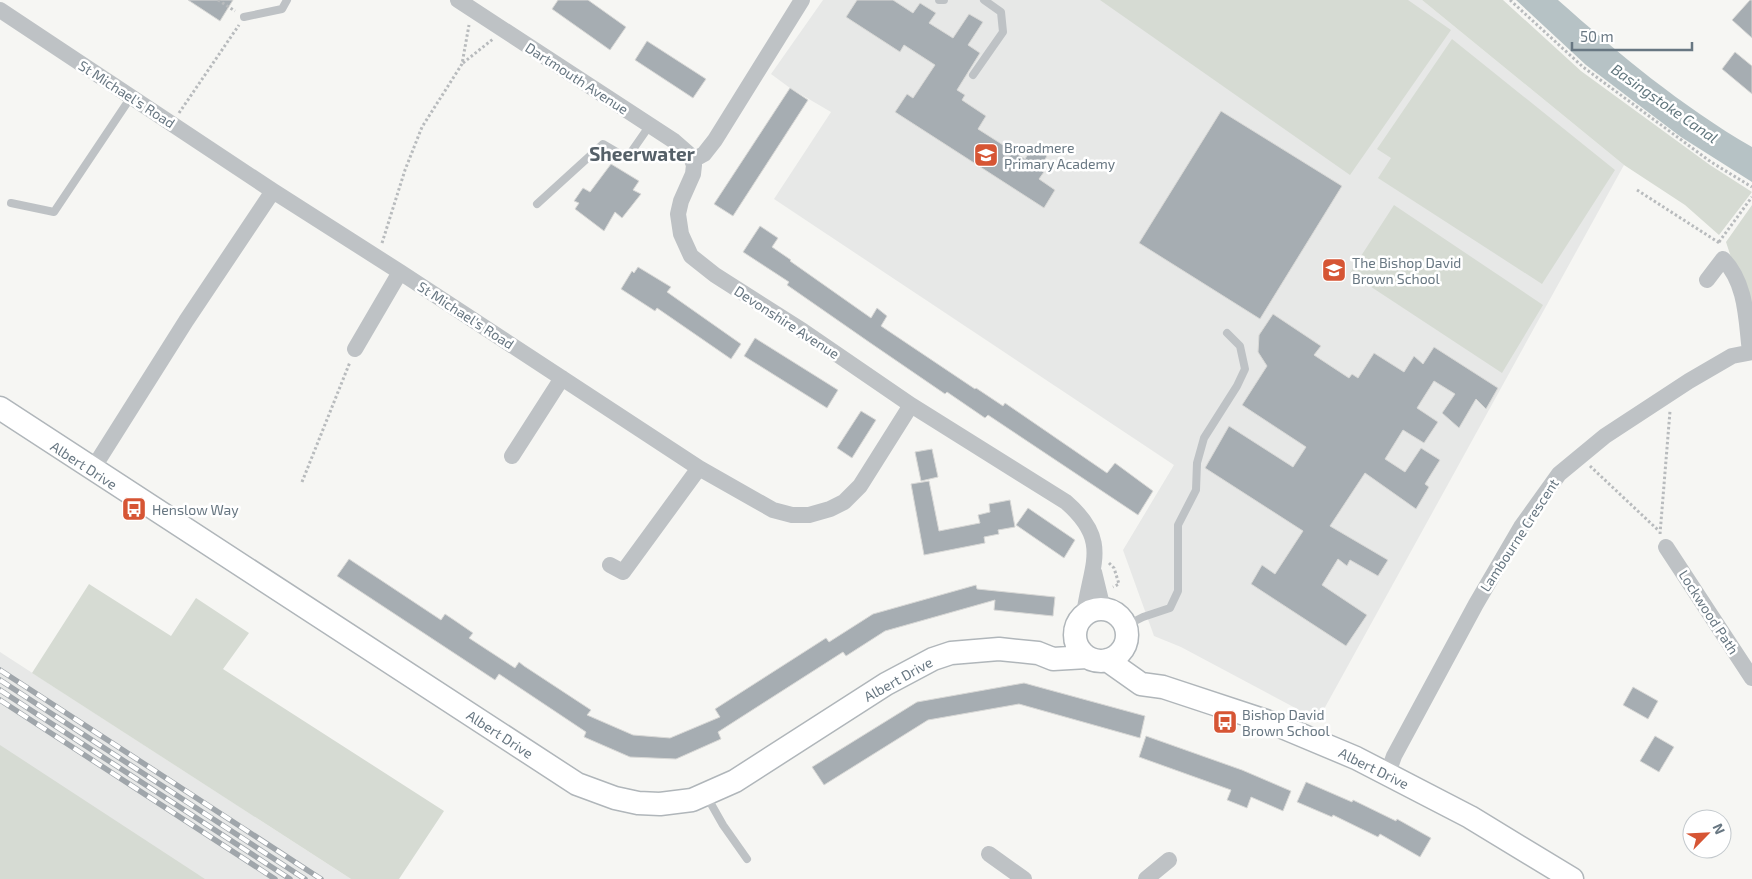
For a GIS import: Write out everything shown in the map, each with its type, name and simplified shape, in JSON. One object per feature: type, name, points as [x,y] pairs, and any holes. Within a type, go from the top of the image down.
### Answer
[{"type":"street","name":"Dartmouth Avenue","points":[[458,0],[650,125],[681,147],[693,160]]},
{"type":"street","points":[[693,160],[704,154],[714,140],[802,0]]},
{"type":"street","name":"St Michael's Road","points":[[0,10],[273,191],[699,468],[773,510],[792,515],[821,512],[838,506],[854,493],[911,405]]},
{"type":"street","name":"Devonshire Avenue","points":[[693,160],[693,174],[681,201],[678,214],[681,234],[692,256],[715,276],[803,331],[911,405],[1066,502],[1083,517],[1093,536],[1095,551],[1094,572],[1087,593],[1093,612]]},
{"type":"street","points":[[92,470],[186,321],[273,191]]},
{"type":"street","name":"Lambourne Crescent","points":[[1388,773],[1404,739],[1496,570],[1542,496],[1559,474],[1579,455],[1670,393],[1720,362],[1751,352],[1742,289],[1730,266],[1723,260],[1707,280]]},
{"type":"street","points":[[355,349],[400,272]]},
{"type":"street","points":[[512,456],[562,378]]},
{"type":"street","name":"Albert Drive","points":[[0,408],[92,470],[577,784],[615,798],[638,803],[660,804],[706,795],[755,769],[886,684],[933,659],[951,653],[999,649],[1038,653],[1053,659],[1105,656],[1132,665],[1163,687],[1275,724],[1388,773],[1470,817],[1572,879]]},
{"type":"street","points":[[610,565],[623,572],[699,468]]},
{"type":"street","name":"Lockwood Path","points":[[1666,547],[1752,678]]},
{"type":"street","points":[[1093,612],[1112,612],[1120,618],[1125,626],[1127,635],[1105,656],[1078,648],[1075,636],[1077,625],[1093,612]]},
{"type":"street","points":[[1038,653],[1075,636]]},
{"type":"street","points":[[990,854],[1024,879]]},
{"type":"street","points":[[1146,879],[1169,860]]},
{"type":"lane","points":[[244,17],[282,9],[287,0]]},
{"type":"lane","points":[[939,0],[944,0]]},
{"type":"lane","points":[[973,75],[1003,32],[1001,12],[984,0]]},
{"type":"lane","points":[[11,203],[54,212],[131,97]]},
{"type":"lane","points":[[537,204],[602,144],[627,158],[650,125]]},
{"type":"lane","points":[[1125,626],[1170,608],[1178,591],[1178,525],[1196,490],[1197,463],[1204,438],[1237,386],[1245,369],[1240,346],[1227,333]]},
{"type":"lane","points":[[706,795],[723,825],[747,859]]},
{"type":"path","points":[[172,124],[244,17],[218,0]]},
{"type":"path","points":[[1510,0],[1583,67],[1711,162],[1752,187]]},
{"type":"path","points":[[462,64],[472,9]]},
{"type":"path","points":[[378,258],[405,170],[422,127],[462,64],[494,38],[504,44],[510,34]]},
{"type":"path","points":[[1637,190],[1719,242],[1752,197]]},
{"type":"path","points":[[302,482],[355,349]]},
{"type":"path","points":[[1659,530],[1670,415],[1670,393]]},
{"type":"path","points":[[1579,455],[1610,487],[1659,530],[1666,547]]},
{"type":"shaded area","name":"The Bishop David Brown School","points":[[823,0],[1422,0],[1624,165],[1318,720],[1181,647],[1154,636],[1123,550],[1174,465],[774,199],[831,112],[790,88],[771,74]]},
{"type":"shaded area","points":[[1100,0],[1408,0],[1451,30],[1350,175]]},
{"type":"shaded area","points":[[1422,0],[1503,0],[1581,71],[1710,165],[1752,192],[1719,235],[1685,205],[1624,165]]},
{"type":"shaded area","points":[[1452,39],[1615,170],[1542,284],[1378,178],[1391,158],[1377,149]]},
{"type":"shaded area","points":[[1394,205],[1543,305],[1502,373],[1350,273]]},
{"type":"shaded area","points":[[1752,205],[1752,321],[1726,242]]},
{"type":"shaded area","points":[[89,584],[171,636],[196,598],[249,633],[223,669],[444,811],[399,879],[351,879],[32,673]]},
{"type":"shaded area","points":[[0,652],[351,879],[196,879],[0,753]]},
{"type":"shaded area","points":[[0,745],[205,879],[0,879]]},
{"type":"water","name":"Basingstoke Canal","points":[[1516,0],[1558,0],[1604,40],[1676,97],[1752,147],[1752,182],[1681,137],[1586,65]]},
{"type":"building","points":[[188,0],[233,0],[220,21]]},
{"type":"building","points":[[558,0],[588,0],[626,27],[610,50],[552,9]]},
{"type":"building","points":[[857,0],[893,0],[913,13],[920,3],[936,13],[929,23],[953,38],[969,14],[983,22],[968,45],[980,53],[957,90],[965,95],[962,100],[986,116],[978,129],[1025,159],[1033,146],[1047,156],[1039,169],[1044,172],[1039,179],[1055,190],[1044,208],[895,112],[907,94],[913,98],[935,65],[904,45],[900,52],[846,17]]},
{"type":"building","points":[[1752,0],[1752,38],[1732,20]]},
{"type":"building","points":[[647,41],[706,79],[693,98],[635,60]]},
{"type":"building","points":[[1735,52],[1752,66],[1752,94],[1722,69]]},
{"type":"building","points":[[790,88],[808,100],[733,216],[714,204]]},
{"type":"building","points":[[1221,111],[1342,186],[1260,319],[1139,243]]},
{"type":"building","points":[[611,164],[639,181],[633,190],[641,194],[622,218],[615,212],[604,231],[575,209],[579,203],[574,201],[583,188],[590,192]]},
{"type":"building","points":[[760,226],[778,238],[772,247],[790,261],[871,318],[877,308],[887,316],[881,326],[975,389],[1003,406],[1005,403],[1107,473],[1115,463],[1153,491],[1138,515],[988,415],[985,418],[947,392],[945,394],[787,285],[789,282],[743,252]]},
{"type":"building","points":[[638,267],[671,287],[667,292],[741,344],[731,359],[657,308],[655,311],[621,289],[632,271],[634,273]]},
{"type":"building","points":[[1273,314],[1321,346],[1314,355],[1349,378],[1352,374],[1358,378],[1374,353],[1404,372],[1414,356],[1423,364],[1434,347],[1498,388],[1486,409],[1476,399],[1459,428],[1442,413],[1455,394],[1434,381],[1417,408],[1438,422],[1424,443],[1403,430],[1385,459],[1405,472],[1421,448],[1440,460],[1425,484],[1429,487],[1416,509],[1365,473],[1330,526],[1388,560],[1378,576],[1350,560],[1347,566],[1338,559],[1322,585],[1367,615],[1346,646],[1251,584],[1262,565],[1275,574],[1303,531],[1205,468],[1229,426],[1293,467],[1306,447],[1242,405],[1267,366],[1258,352],[1259,335]]},
{"type":"building","points":[[755,338],[838,390],[827,408],[744,356]]},
{"type":"building","points":[[861,411],[876,420],[852,458],[837,448]]},
{"type":"building","points":[[932,449],[938,477],[921,481],[915,452]]},
{"type":"building","points":[[929,481],[939,531],[980,523],[978,515],[990,512],[989,504],[1010,500],[1015,527],[998,530],[999,534],[984,537],[985,543],[924,555],[911,484]]},
{"type":"building","points":[[1028,508],[1075,540],[1064,558],[1016,525]]},
{"type":"building","points":[[349,559],[441,620],[445,614],[473,633],[469,638],[515,668],[519,662],[591,710],[587,715],[633,735],[670,738],[720,717],[715,709],[826,638],[829,642],[873,614],[976,585],[977,589],[1055,597],[1053,616],[994,610],[995,600],[885,631],[846,656],[843,652],[718,732],[721,739],[676,759],[630,757],[584,737],[586,732],[499,674],[495,680],[337,576]]},
{"type":"building","points":[[1024,683],[1145,716],[1140,738],[1019,704],[928,720],[824,785],[812,767],[917,702]]},
{"type":"building","points":[[1633,687],[1658,701],[1648,719],[1623,705]]},
{"type":"building","points":[[1146,736],[1242,770],[1291,791],[1283,811],[1251,797],[1247,808],[1227,800],[1231,790],[1139,757]]},
{"type":"building","points":[[1655,736],[1674,747],[1659,772],[1640,761]]},
{"type":"building","points":[[1306,782],[1352,802],[1353,800],[1396,821],[1397,819],[1431,838],[1420,857],[1380,834],[1378,837],[1333,815],[1332,817],[1297,802]]},
{"type":"railway","points":[[0,670],[321,879]]},
{"type":"railway","points":[[0,680],[305,879]]},
{"type":"railway","points":[[0,690],[290,879]]},
{"type":"railway","points":[[0,700],[275,879]]},
{"type":"place","name":"Broadmere Primary Academy","points":[[986,155]]},
{"type":"place","name":"The Bishop David Brown School","points":[[1334,270]]},
{"type":"place","name":"Henslow Way","points":[[134,509]]},
{"type":"place","name":"Bishop David Brown School","points":[[1225,722]]},
{"type":"district","name":"Sheerwater","points":[[642,153]]}]
